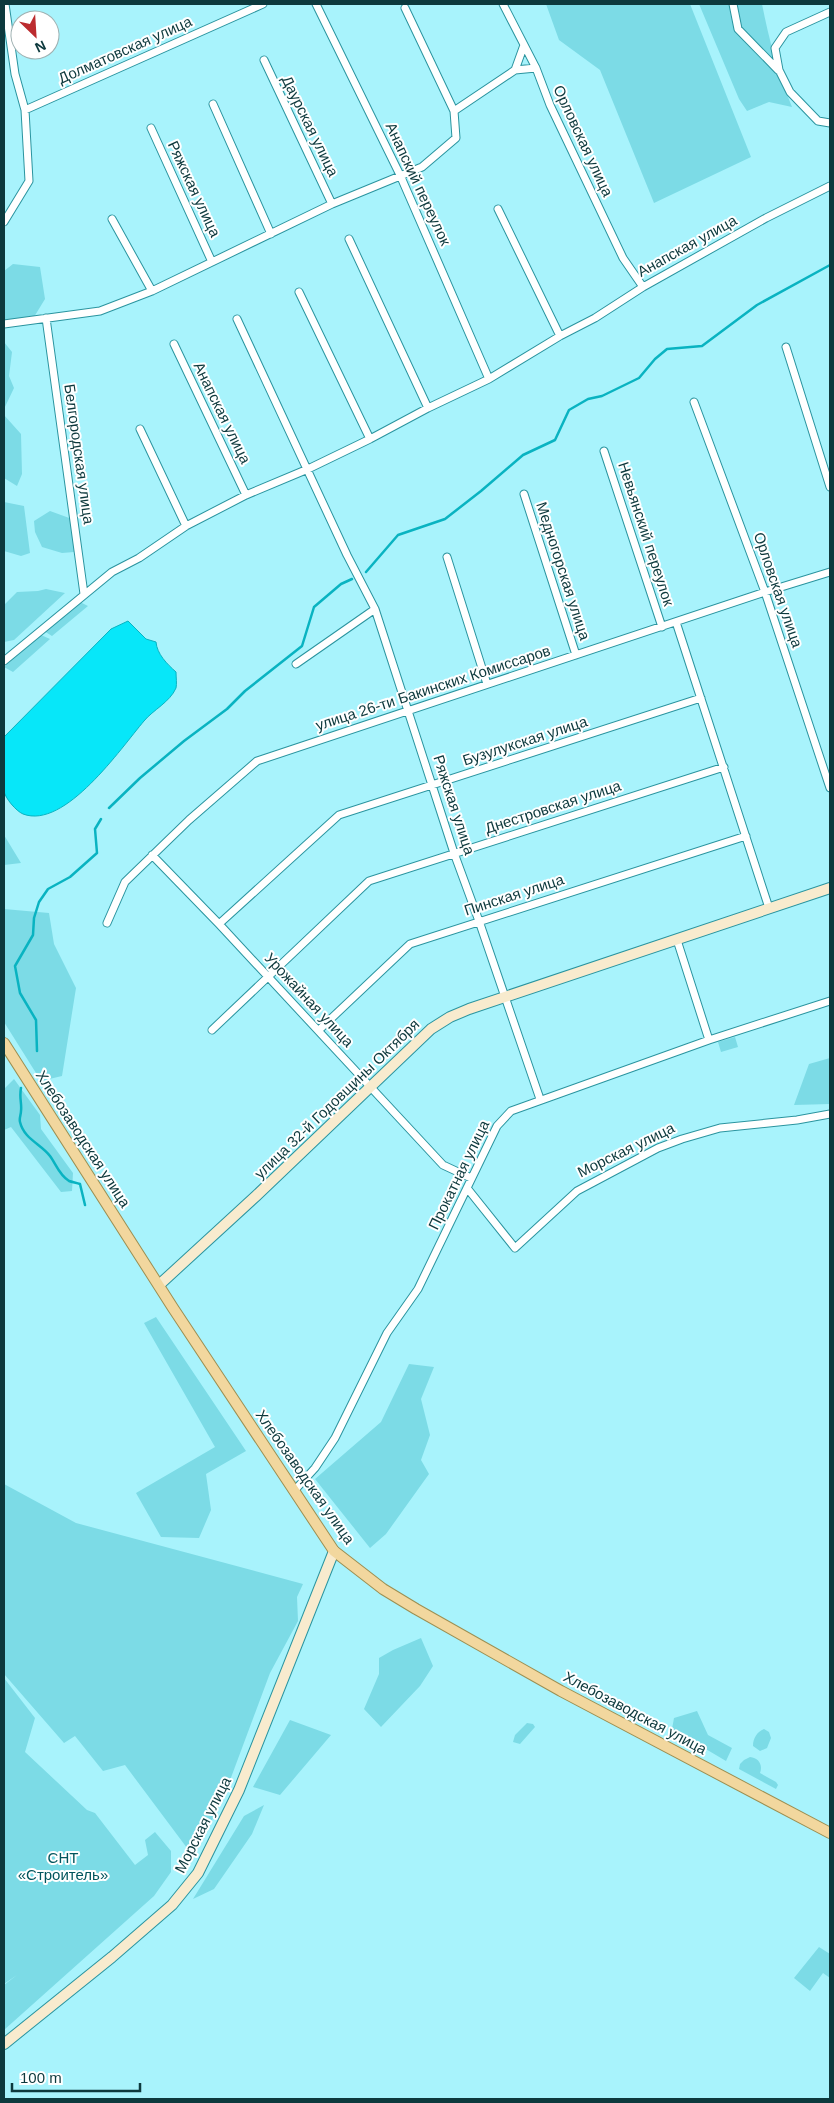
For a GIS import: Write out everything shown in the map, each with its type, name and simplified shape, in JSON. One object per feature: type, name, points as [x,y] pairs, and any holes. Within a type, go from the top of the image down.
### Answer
[{"type":"main road","name":"улица 32-й Годовщины Октября","points":[[159,1285],[431,1029],[450,1017],[504,997],[830,888]]},
{"type":"main road","name":"Хлебозаводская улица","points":[[4,1043],[159,1285],[334,1550],[383,1589],[416,1609],[561,1690],[830,1833]]},
{"type":"main road","name":"Морская улица","points":[[4,2044],[112,1957],[172,1905],[198,1873],[239,1790],[334,1550]]},
{"type":"street","points":[[4,222],[29,181],[25,110],[15,74],[5,4]]},
{"type":"street","name":"Долматовская улица","points":[[25,110],[263,4]]},
{"type":"street","name":"Анапский переулок","points":[[316,4],[400,175],[489,379]]},
{"type":"street","name":"Орловская улица","points":[[503,4],[536,68],[550,105],[624,258],[643,286]]},
{"type":"street","points":[[733,4],[738,29],[779,70]]},
{"type":"street","points":[[4,324],[100,311],[152,292],[332,204],[422,167],[456,138],[454,111],[404,8]]},
{"type":"street","points":[[830,12],[786,32],[775,48],[779,70],[790,92],[818,121],[830,123]]},
{"type":"street","points":[[515,70],[524,45]]},
{"type":"street","name":"Даурская улица","points":[[264,60],[332,204]]},
{"type":"street","points":[[454,111],[515,70],[536,68]]},
{"type":"street","points":[[213,104],[272,234]]},
{"type":"street","name":"Ряжская улица","points":[[151,128],[212,262]]},
{"type":"street","name":"Анапская улица","points":[[4,661],[112,572],[139,558],[186,526],[246,495],[308,469],[370,439],[428,408],[489,379],[560,336],[595,318],[643,286],[766,218],[830,186]]},
{"type":"street","points":[[498,209],[560,336]]},
{"type":"street","points":[[112,219],[152,292]]},
{"type":"street","points":[[349,239],[428,408]]},
{"type":"street","points":[[299,292],[370,439]]},
{"type":"street","name":"Белгородская улица","points":[[46,318],[84,594]]},
{"type":"street","points":[[237,319],[308,469]]},
{"type":"street","name":"Анапская улица","points":[[174,344],[246,495]]},
{"type":"street","points":[[786,347],[830,487]]},
{"type":"street","name":"Орловская улица","points":[[694,402],[766,592],[830,788]]},
{"type":"street","points":[[140,429],[186,526]]},
{"type":"street","name":"Невьянский переулок","points":[[604,451],[662,626]]},
{"type":"street","name":"Ряжская улица","points":[[308,469],[347,555],[375,610],[454,853],[540,1099]]},
{"type":"street","name":"Медногорская улица","points":[[524,494],[576,655]]},
{"type":"street","points":[[447,557],[487,684]]},
{"type":"street","name":"улица 26-ти Бакинских Комиссаров","points":[[107,923],[125,882],[152,855],[257,761],[830,572]]},
{"type":"street","points":[[296,664],[375,610]]},
{"type":"street","points":[[676,622],[769,908]]},
{"type":"street","name":"Бузулукская улица","points":[[220,924],[339,815],[701,698]]},
{"type":"street","name":"Днестровская улица","points":[[212,1030],[369,881],[724,767]]},
{"type":"street","name":"Пинская улица","points":[[319,1030],[410,944],[746,836]]},
{"type":"street","name":"Урожайная улица","points":[[152,855],[220,924],[319,1030],[370,1088],[443,1164],[471,1178]]},
{"type":"street","points":[[677,940],[710,1040]]},
{"type":"street","name":"Прокатная улица","points":[[294,1491],[316,1468],[335,1438],[387,1333],[418,1289],[496,1126],[511,1111],[540,1099],[710,1040],[830,1001]]},
{"type":"street","name":"Морская улица","points":[[467,1188],[515,1248],[577,1191],[658,1148],[682,1138],[720,1128],[797,1120],[830,1114]]},
{"type":"green space","points":[[546,4],[690,4],[751,157],[654,203],[600,70],[559,40]]},
{"type":"green space","points":[[699,4],[762,4],[774,56],[792,107],[769,102],[747,111],[739,99]]},
{"type":"green space","points":[[13,264],[40,267],[45,299],[34,317],[5,320],[4,271]]},
{"type":"green space","points":[[4,342],[12,352],[9,376],[14,388],[4,409]]},
{"type":"green space","points":[[4,415],[21,434],[22,474],[17,486],[4,478]]},
{"type":"green space","points":[[4,502],[24,506],[30,553],[21,556],[4,551]]},
{"type":"green space","points":[[50,511],[72,519],[74,552],[62,553],[42,547],[35,532],[34,521]]},
{"type":"green space","points":[[46,589],[65,593],[14,640],[4,642],[4,605],[17,592]]},
{"type":"green space","points":[[78,601],[88,606],[52,636],[44,631]]},
{"type":"green space","points":[[41,635],[50,639],[13,672],[4,667]]},
{"type":"green space","points":[[4,835],[21,863],[4,865]]},
{"type":"green space","points":[[4,909],[49,913],[54,944],[76,988],[62,1076],[41,1081],[4,1022]]},
{"type":"green space","points":[[735,1037],[738,1047],[721,1052],[718,1042]]},
{"type":"green space","points":[[830,1058],[830,1104],[794,1105],[809,1064]]},
{"type":"green space","points":[[14,1079],[40,1115],[41,1129],[73,1173],[72,1191],[61,1192],[11,1127],[4,1130],[4,1089]]},
{"type":"green space","points":[[156,1317],[246,1451],[206,1474],[211,1510],[199,1538],[161,1537],[136,1493],[215,1447],[144,1323]]},
{"type":"green space","points":[[409,1364],[434,1367],[421,1399],[430,1435],[421,1460],[429,1474],[386,1534],[370,1548],[315,1479],[381,1422]]},
{"type":"green space","points":[[4,1484],[76,1523],[303,1584],[297,1597],[298,1621],[270,1673],[226,1791],[193,1856],[125,1765],[103,1771],[75,1736],[64,1743],[4,1674]]},
{"type":"green space","points":[[421,1638],[433,1666],[420,1686],[381,1727],[364,1709],[379,1674],[379,1658]]},
{"type":"green space","name":"СНТ «Строитель»","points":[[4,1678],[35,1718],[25,1752],[87,1810],[95,1813],[135,1865],[148,1855],[145,1840],[155,1832],[171,1851],[171,1872],[154,1896],[4,2030],[4,1985],[17,1975],[4,1984]]},
{"type":"green space","points":[[697,1711],[708,1735],[732,1748],[726,1761],[672,1729],[674,1718]]},
{"type":"green space","points":[[290,1720],[331,1735],[280,1795],[253,1787]]},
{"type":"green space","points":[[527,1723],[533,1724],[535,1727],[520,1744],[513,1742],[515,1735]]},
{"type":"green space","points":[[764,1729],[769,1732],[771,1738],[767,1748],[760,1751],[753,1746],[753,1743],[759,1732]]},
{"type":"green space","points":[[750,1757],[760,1762],[760,1773],[776,1782],[778,1785],[776,1789],[739,1769],[740,1764]]},
{"type":"green space","points":[[264,1805],[252,1834],[214,1889],[193,1899],[244,1816]]},
{"type":"green space","points":[[819,1947],[830,1954],[830,1978],[823,1973],[810,1991],[794,1978]]},
{"type":"shaded area","points":[[128,621],[146,639],[156,642],[160,655],[176,672],[176,688],[170,698],[144,721],[107,767],[74,799],[56,810],[39,816],[23,814],[11,804],[4,791],[4,737],[111,629]]},
{"type":"waterway","points":[[366,572],[398,535],[445,519],[523,455],[555,440],[569,410],[588,399],[602,396],[639,378],[655,359],[667,349],[702,346],[757,305],[830,265]]},
{"type":"waterway","points":[[109,808],[140,778],[184,741],[227,709],[245,691],[302,646],[314,607],[341,584],[352,579]]},
{"type":"waterway","points":[[37,1051],[36,1020],[20,993],[15,966],[33,935],[34,918],[39,902],[48,889],[70,877],[97,853],[95,829],[101,819]]},
{"type":"waterway","points":[[21,1088],[20,1121],[22,1128],[50,1156],[66,1179],[80,1184],[85,1205]]}]
